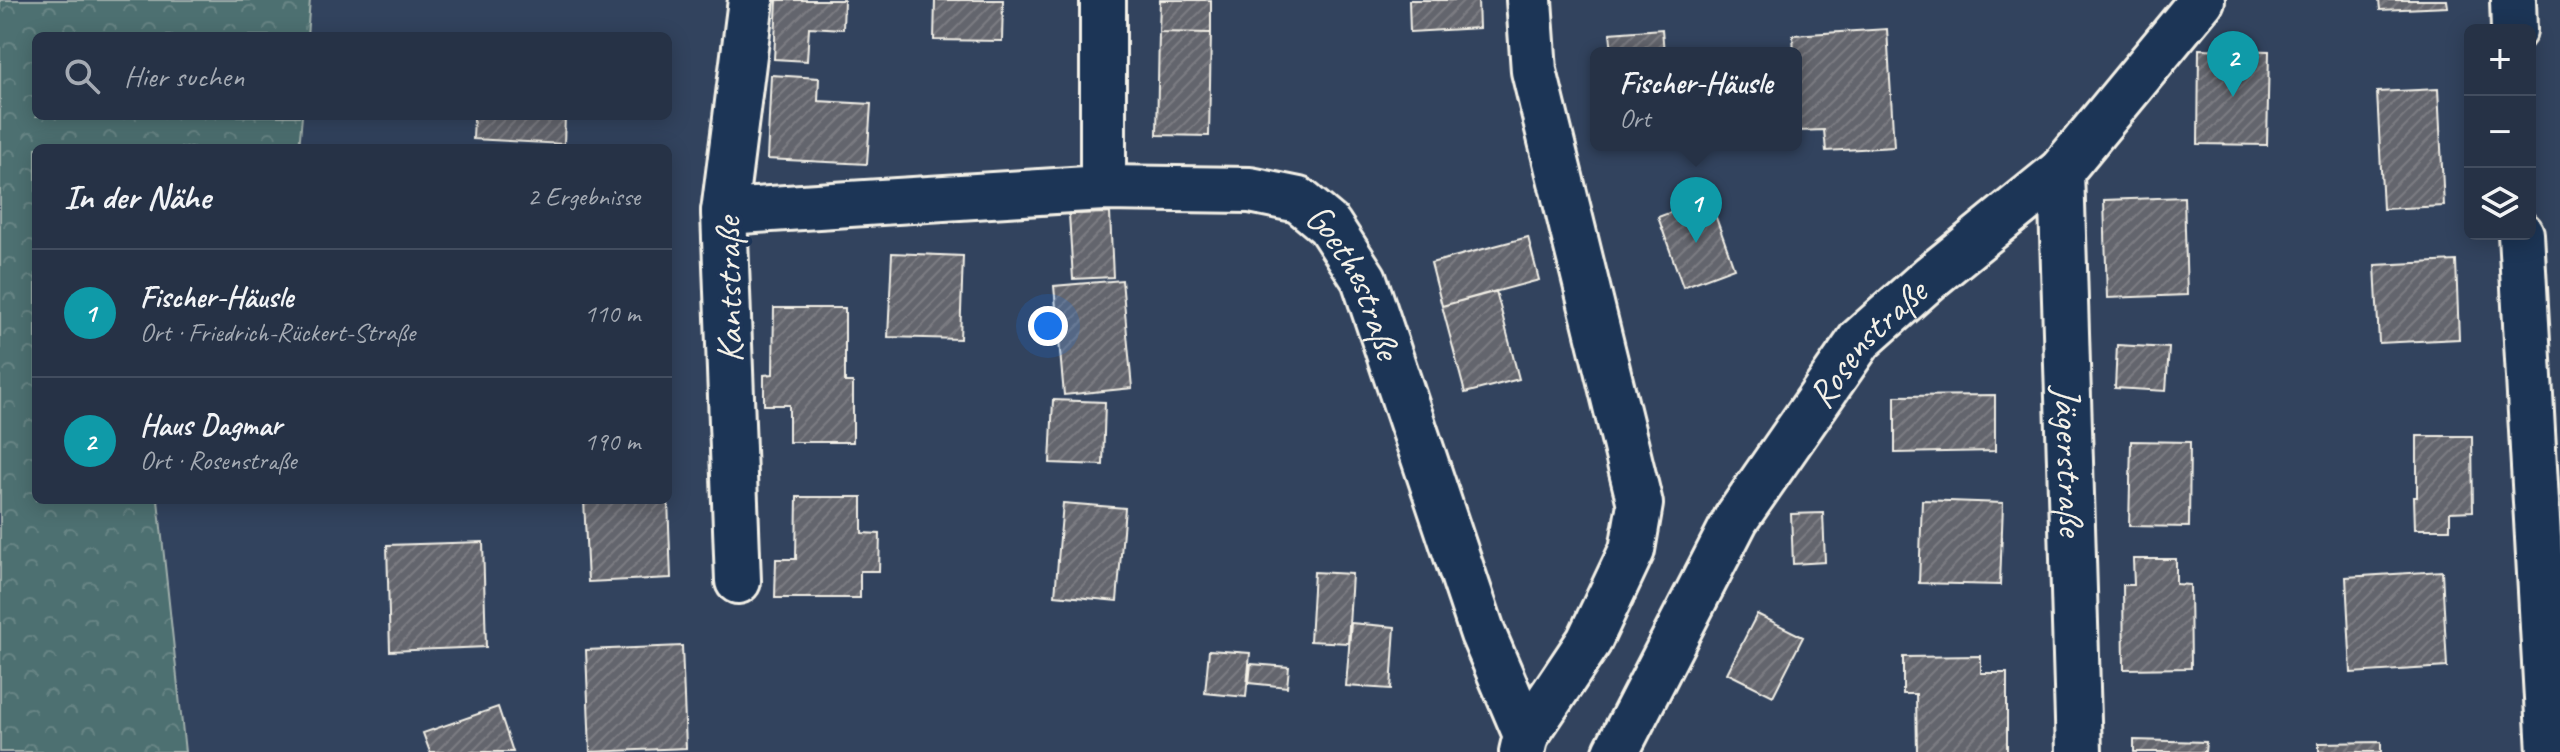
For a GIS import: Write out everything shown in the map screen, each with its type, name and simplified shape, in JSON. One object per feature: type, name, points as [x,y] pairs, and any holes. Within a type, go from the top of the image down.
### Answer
[{"type":"street","points":[[1103,0],[1103,188]]},
{"type":"street","points":[[1524,744],[1589,641],[1632,550],[1640,504],[1534,71],[1529,0]]},
{"type":"street","name":"Rosenstraße","points":[[1616,752],[1736,519],[1860,340],[1932,276],[2061,171],[2202,0]]},
{"type":"street","points":[[2513,0],[2514,24]]},
{"type":"street","name":"Kantstraße","points":[[738,581],[724,212],[743,10]]},
{"type":"street","name":"Jägerstraße","points":[[2061,171],[2079,752]]},
{"type":"street","name":"Goethestraße","points":[[724,212],[1103,188],[1250,190],[1299,200],[1329,225],[1364,279],[1483,634],[1524,744]]},
{"type":"street","points":[[2521,240],[2550,752]]},
{"type":"green space","points":[[0,0],[310,0],[307,32],[32,32],[32,120],[302,120],[299,144],[32,144],[32,504],[158,504],[185,752],[0,752]]},
{"type":"building","points":[[777,0],[844,0],[843,29],[809,27],[807,61],[774,59]]},
{"type":"building","points":[[935,0],[1003,0],[1002,41],[934,40]]},
{"type":"building","points":[[1160,0],[1211,0],[1211,33],[1159,32]]},
{"type":"building","points":[[1409,0],[1478,0],[1479,28],[1410,32]]},
{"type":"building","points":[[2379,0],[2447,0],[2448,7],[2380,10]]},
{"type":"building","points":[[1662,29],[1664,47],[1611,47],[1610,33]]},
{"type":"building","points":[[1887,29],[1894,147],[1826,151],[1824,130],[1802,131],[1802,47],[1794,47],[1793,35]]},
{"type":"building","points":[[1159,32],[1211,33],[1209,136],[1157,135]]},
{"type":"building","points":[[2199,49],[2269,51],[2267,145],[2198,144]]},
{"type":"building","points":[[771,75],[819,78],[818,101],[871,104],[867,164],[767,159]]},
{"type":"building","points":[[2438,89],[2444,206],[2383,209],[2377,92]]},
{"type":"building","points":[[474,120],[565,120],[564,144],[473,139]]},
{"type":"building","points":[[2184,197],[2187,295],[2107,298],[2104,200]]},
{"type":"building","points":[[1709,198],[1734,268],[1683,287],[1658,217]]},
{"type":"building","points":[[1110,213],[1113,277],[1073,279],[1069,214]]},
{"type":"building","points":[[1528,237],[1539,280],[1442,306],[1431,263]]},
{"type":"building","points":[[892,253],[963,256],[960,339],[888,337]]},
{"type":"building","points":[[2456,261],[2459,339],[2379,343],[2375,265]]},
{"type":"building","points":[[1122,280],[1132,388],[1064,395],[1054,286]]},
{"type":"building","points":[[1496,291],[1519,379],[1465,393],[1442,306]]},
{"type":"building","points":[[774,308],[845,308],[845,382],[853,382],[853,442],[789,442],[789,405],[764,405],[764,375],[773,374]]},
{"type":"building","points":[[2117,345],[2169,348],[2166,391],[2115,388]]},
{"type":"building","points":[[1995,395],[1995,451],[1895,453],[1895,396]]},
{"type":"building","points":[[1053,400],[1105,402],[1103,465],[1050,463]]},
{"type":"building","points":[[2417,436],[2472,436],[2473,511],[2450,512],[2450,529],[2415,529]]},
{"type":"building","points":[[2131,441],[2190,442],[2189,527],[2129,526]]},
{"type":"building","points":[[797,497],[862,497],[862,533],[880,534],[879,571],[860,571],[860,598],[775,598],[776,559],[796,559]]},
{"type":"building","points":[[1922,500],[2003,503],[2000,585],[1919,583]]},
{"type":"building","points":[[1063,503],[1125,508],[1117,601],[1055,595]]},
{"type":"building","points":[[584,504],[668,504],[671,578],[588,582]]},
{"type":"building","points":[[1823,513],[1825,562],[1793,564],[1791,514]]},
{"type":"building","points":[[483,542],[486,647],[390,651],[387,545]]},
{"type":"building","points":[[2133,559],[2176,559],[2176,584],[2190,585],[2191,668],[2124,669],[2123,585],[2134,585]]},
{"type":"building","points":[[2442,571],[2447,667],[2351,673],[2346,577]]},
{"type":"building","points":[[1314,572],[1352,574],[1348,643],[1310,641]]},
{"type":"building","points":[[1757,614],[1803,637],[1773,696],[1727,673]]},
{"type":"building","points":[[1351,623],[1395,627],[1391,689],[1346,686]]},
{"type":"building","points":[[682,646],[686,748],[590,752],[586,650]]},
{"type":"building","points":[[1209,650],[1250,653],[1246,697],[1205,693]]},
{"type":"building","points":[[1981,656],[1981,673],[2007,673],[2007,752],[1917,752],[1916,694],[1903,694],[1903,657]]},
{"type":"building","points":[[1251,664],[1289,667],[1287,687],[1249,683]]},
{"type":"building","points":[[498,707],[513,752],[430,752],[423,733]]},
{"type":"building","points":[[2134,740],[2206,742],[2205,752],[2134,752]]},
{"type":"building","points":[[2381,742],[2381,752],[2319,752],[2319,743]]},
{"type":"place","name":"Haus Dagmar","points":[[2233,97]]},
{"type":"place","name":"Fischer-Häusle","points":[[1696,243]]}]
